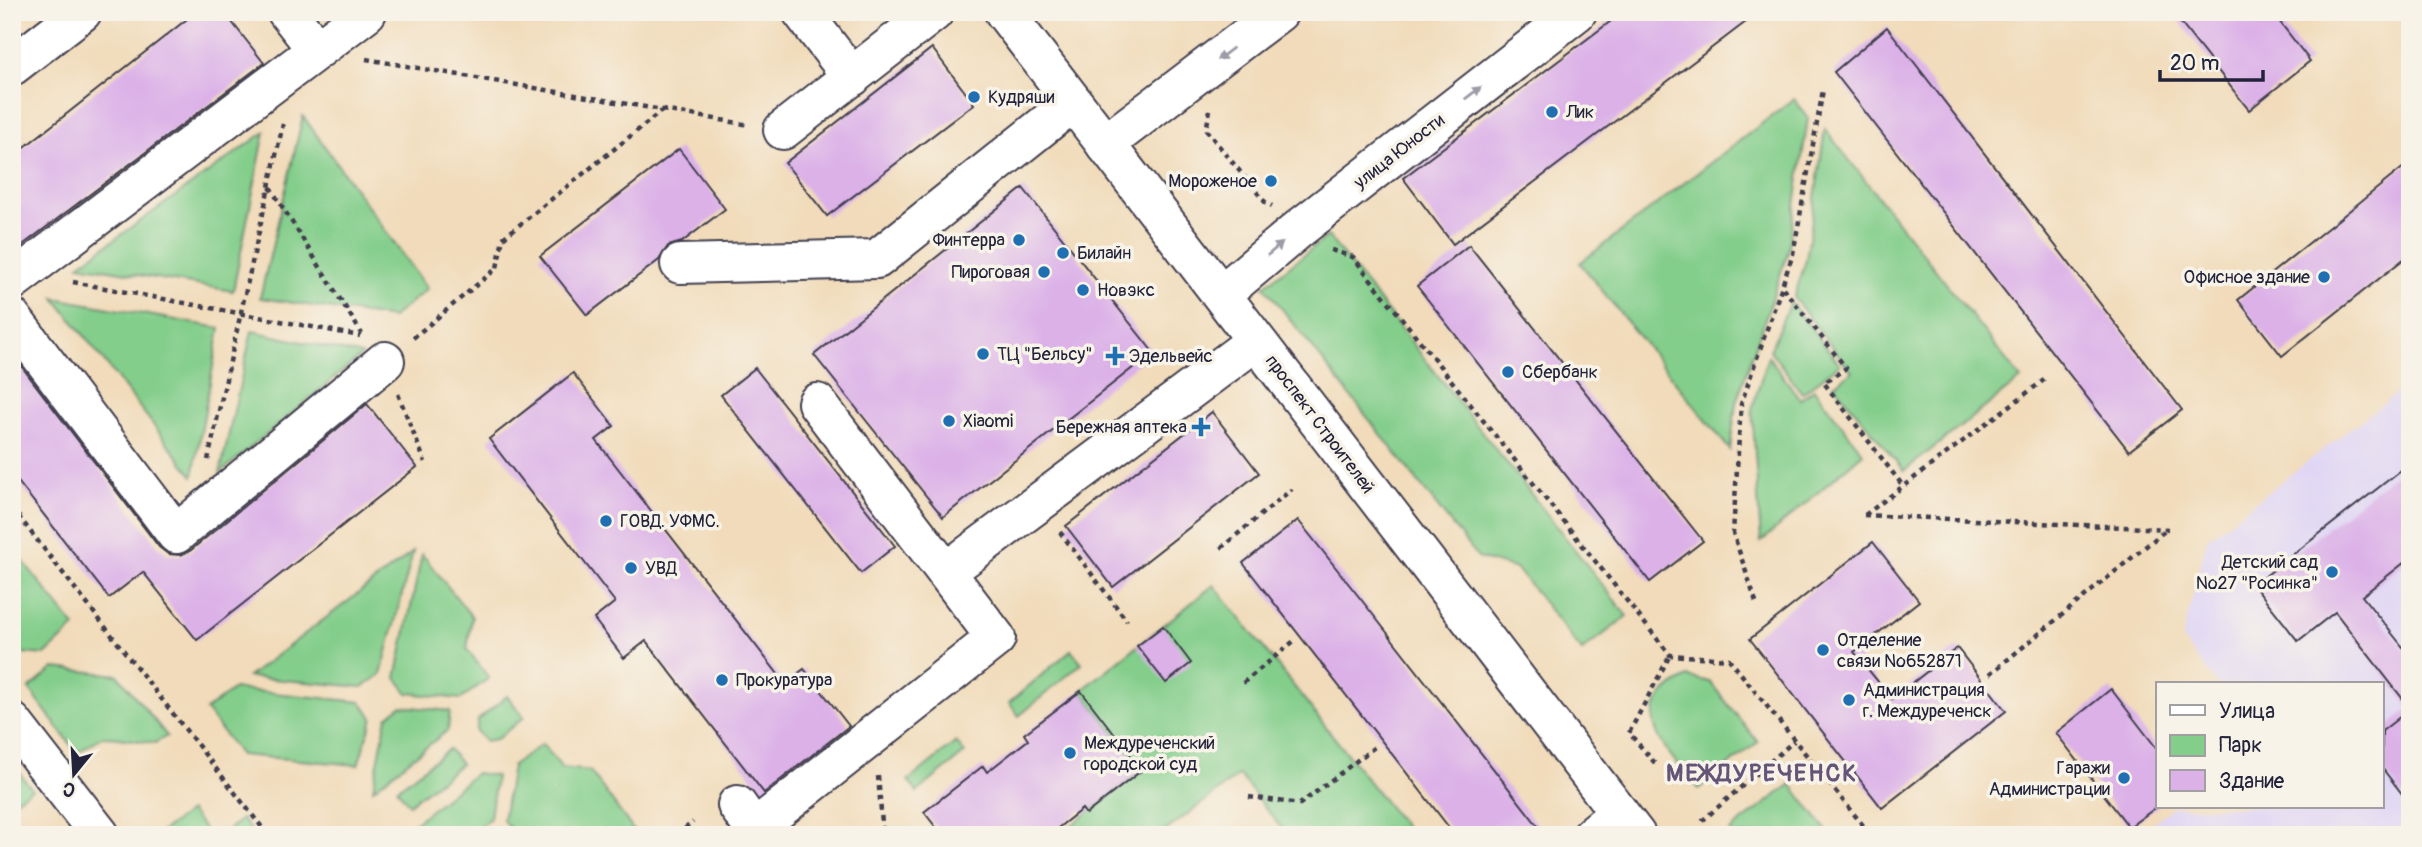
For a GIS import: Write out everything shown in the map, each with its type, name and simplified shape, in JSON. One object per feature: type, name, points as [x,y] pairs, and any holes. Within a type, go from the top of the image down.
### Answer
[{"type":"main road","points":[[14,61],[82,12]]},
{"type":"main road","points":[[287,12],[317,50]]},
{"type":"main road","points":[[17,277],[367,12]]},
{"type":"main road","points":[[802,12],[852,76]]},
{"type":"main road","points":[[783,130],[934,12]]},
{"type":"main road","name":"проспект Строителей","points":[[1004,12],[1156,213],[1223,293],[1615,827]]},
{"type":"main road","points":[[1105,144],[1279,12]]},
{"type":"main road","name":"улица Юности","points":[[1223,293],[1311,220],[1577,12]]},
{"type":"main road","points":[[680,264],[877,259],[1072,103]]},
{"type":"main road","points":[[12,318],[176,534],[385,361]]},
{"type":"main road","points":[[947,571],[1256,341]]},
{"type":"main road","points":[[737,805],[754,829],[996,638],[817,403]]},
{"type":"main road","points":[[12,722],[100,835]]},
{"type":"path","points":[[317,50],[783,130]]},
{"type":"path","points":[[1756,602],[1733,533],[1741,404],[1793,254],[1823,90]]},
{"type":"path","points":[[1211,102],[1206,130],[1265,202],[1281,211]]},
{"type":"path","points":[[425,462],[385,361],[497,268],[503,238],[663,110]]},
{"type":"path","points":[[208,462],[284,120]]},
{"type":"path","points":[[17,277],[239,313],[364,337],[269,186]]},
{"type":"path","points":[[1327,248],[1353,257],[1670,655],[1729,659],[1866,829],[1867,835]]},
{"type":"path","points":[[1782,287],[1846,368],[1824,383],[1903,486]]},
{"type":"path","points":[[1990,674],[2168,529],[1864,516],[2048,377]]},
{"type":"path","points":[[1221,548],[1292,489]]},
{"type":"path","points":[[1038,502],[1127,621]]},
{"type":"path","points":[[12,508],[268,835]]},
{"type":"path","points":[[1243,683],[1294,641]]},
{"type":"path","points":[[1655,764],[1629,733],[1670,655]]},
{"type":"path","points":[[874,734],[883,835]]},
{"type":"path","points":[[1702,821],[1794,741]]},
{"type":"path","points":[[1248,797],[1300,804],[1377,746]]},
{"type":"path","points":[[677,835],[693,822]]},
{"type":"shaded area","points":[[2410,383],[2410,835],[2139,835],[2171,808],[2384,808],[2384,682],[2215,682],[2182,639],[2207,539]]},
{"type":"green space","points":[[1794,99],[1808,118],[1788,252],[1736,403],[1730,450],[1580,263]]},
{"type":"green space","points":[[303,116],[427,289],[392,318],[260,298]]},
{"type":"green space","points":[[1825,129],[2021,379],[1904,471],[1834,385],[1852,372],[1794,298],[1806,260]]},
{"type":"green space","points":[[265,132],[233,291],[79,265]]},
{"type":"green space","points":[[1328,236],[1627,616],[1582,651],[1517,569],[1478,558],[1264,286]]},
{"type":"green space","points":[[55,298],[220,328],[193,476]]},
{"type":"green space","points":[[1790,302],[1840,364],[1802,393],[1770,350]]},
{"type":"green space","points":[[252,331],[362,355],[220,473]]},
{"type":"green space","points":[[1768,356],[1800,399],[1814,389],[1863,453],[1761,542],[1752,409]]},
{"type":"green space","points":[[12,547],[75,627],[45,655],[12,652]]},
{"type":"green space","points":[[413,552],[381,675],[363,687],[248,677]]},
{"type":"green space","points":[[422,554],[472,617],[467,649],[489,678],[461,699],[408,693],[396,678]]},
{"type":"green space","points":[[1214,585],[1411,835],[1287,835],[1239,775],[1160,835],[1059,835],[1142,770],[1081,691]]},
{"type":"green space","points":[[1071,650],[1082,663],[1019,716],[1009,703]]},
{"type":"green space","points":[[54,668],[118,675],[167,736],[155,743],[103,736],[77,753],[29,689]]},
{"type":"green space","points":[[1688,677],[1710,682],[1758,742],[1698,789],[1664,745],[1656,731],[1654,717],[1657,703],[1668,690]]},
{"type":"green space","points":[[234,689],[361,702],[373,718],[358,765],[240,755],[206,710]]},
{"type":"green space","points":[[507,696],[524,717],[497,739],[485,741],[476,731],[478,720]]},
{"type":"green space","points":[[401,706],[450,711],[448,730],[373,789],[387,717]]},
{"type":"green space","points":[[956,742],[965,753],[917,792],[908,781]]},
{"type":"green space","points":[[542,744],[562,768],[590,771],[637,835],[515,835],[503,820],[512,766]]},
{"type":"green space","points":[[449,749],[461,764],[409,804],[397,789]]},
{"type":"green space","points":[[12,764],[32,789],[12,802]]},
{"type":"green space","points":[[476,773],[496,776],[490,818],[473,832],[407,829]]},
{"type":"green space","points":[[1791,784],[1830,835],[1733,835],[1730,831]]},
{"type":"green space","points":[[190,811],[209,835],[157,835]]},
{"type":"green space","points":[[242,819],[254,835],[221,835]]},
{"type":"building","points":[[196,12],[224,12],[264,63],[12,253],[12,157]]},
{"type":"building","points":[[1623,12],[1759,12],[1453,244],[1403,178]]},
{"type":"building","points":[[2172,12],[2272,12],[2310,61],[2249,110]]},
{"type":"building","points":[[1887,27],[2182,410],[2129,451],[1834,72]]},
{"type":"building","points":[[932,48],[974,104],[827,216],[785,163]]},
{"type":"building","points":[[679,149],[725,209],[682,242],[668,246],[659,260],[587,315],[540,256]]},
{"type":"building","name":"Офисное здание","points":[[2410,162],[2410,254],[2282,356],[2238,300]]},
{"type":"building","name":"ТЦ \"Бельсу\"","points":[[1023,188],[1153,352],[943,517],[814,355]]},
{"type":"building","points":[[1469,245],[1703,541],[1650,582],[1417,286]]},
{"type":"building","points":[[12,354],[159,547],[168,554],[180,555],[190,551],[367,404],[417,467],[197,640],[143,572],[109,598],[12,474]]},
{"type":"building","points":[[755,368],[895,546],[861,573],[721,395]]},
{"type":"building","name":"ГОВД. УФМС.","points":[[573,373],[614,426],[596,440],[785,683],[804,669],[849,726],[764,793],[646,641],[624,658],[594,619],[615,602],[489,439]]},
{"type":"building","points":[[1212,412],[1259,473],[1113,587],[1066,526]]},
{"type":"building","name":"Детский сад №27 \"Росинка\"","points":[[2410,463],[2410,558],[2362,596],[2410,656],[2410,708],[2335,612],[2298,641],[2254,585]]},
{"type":"building","points":[[1298,520],[1545,835],[1455,835],[1243,563]]},
{"type":"building","name":"Администрация г. Междуреченск","points":[[1873,542],[1919,601],[1854,652],[1892,699],[1957,648],[2006,711],[1882,808],[1750,639]]},
{"type":"building","points":[[1163,626],[1191,663],[1166,683],[1137,646]]},
{"type":"building","name":"Гаражи Администрации","points":[[2111,689],[2156,747],[2156,807],[2129,827],[2056,733]]},
{"type":"building","name":"Междуреченский городской суд","points":[[1081,691],[1142,770],[1086,814],[1082,809],[1049,835],[942,835],[924,812],[983,766],[987,772],[1028,740],[1024,734]]},
{"type":"building","points":[[2410,709],[2410,804],[2384,771],[2384,729]]},
{"type":"place","name":"Кудряши","points":[[974,97]]},
{"type":"place","name":"Лик","points":[[1552,112]]},
{"type":"place","name":"Мороженое","points":[[1271,181]]},
{"type":"place","name":"Финтерра","points":[[1019,240]]},
{"type":"place","name":"Билайн","points":[[1063,253]]},
{"type":"place","name":"Пироговая","points":[[1044,272]]},
{"type":"place","name":"Офисное здание","points":[[2324,277]]},
{"type":"place","name":"Новэкс","points":[[1083,290]]},
{"type":"place","name":"ТЦ \"Бельсу\"","points":[[983,354]]},
{"type":"place","name":"Эдельвейс","points":[[1115,356]]},
{"type":"place","name":"Сбербанк","points":[[1508,372]]},
{"type":"place","name":"Xiaomi","points":[[949,421]]},
{"type":"place","name":"Бережная аптека","points":[[1201,427]]},
{"type":"place","name":"ГОВД. УФМС.","points":[[606,521]]},
{"type":"place","name":"УВД","points":[[631,568]]},
{"type":"place","name":"Детский сад №27 \"Росинка\"","points":[[2332,572]]},
{"type":"place","name":"Отделение связи №652871","points":[[1823,650]]},
{"type":"place","name":"Прокуратура","points":[[722,680]]},
{"type":"place","name":"Администрация г. Междуреченск","points":[[1849,700]]},
{"type":"place","name":"Междуреченский городской суд","points":[[1070,753]]},
{"type":"place","name":"Гаражи Администрации","points":[[2124,778]]},
{"type":"district","name":"МЕЖДУРЕЧЕНСК","points":[[1762,773]]}]
